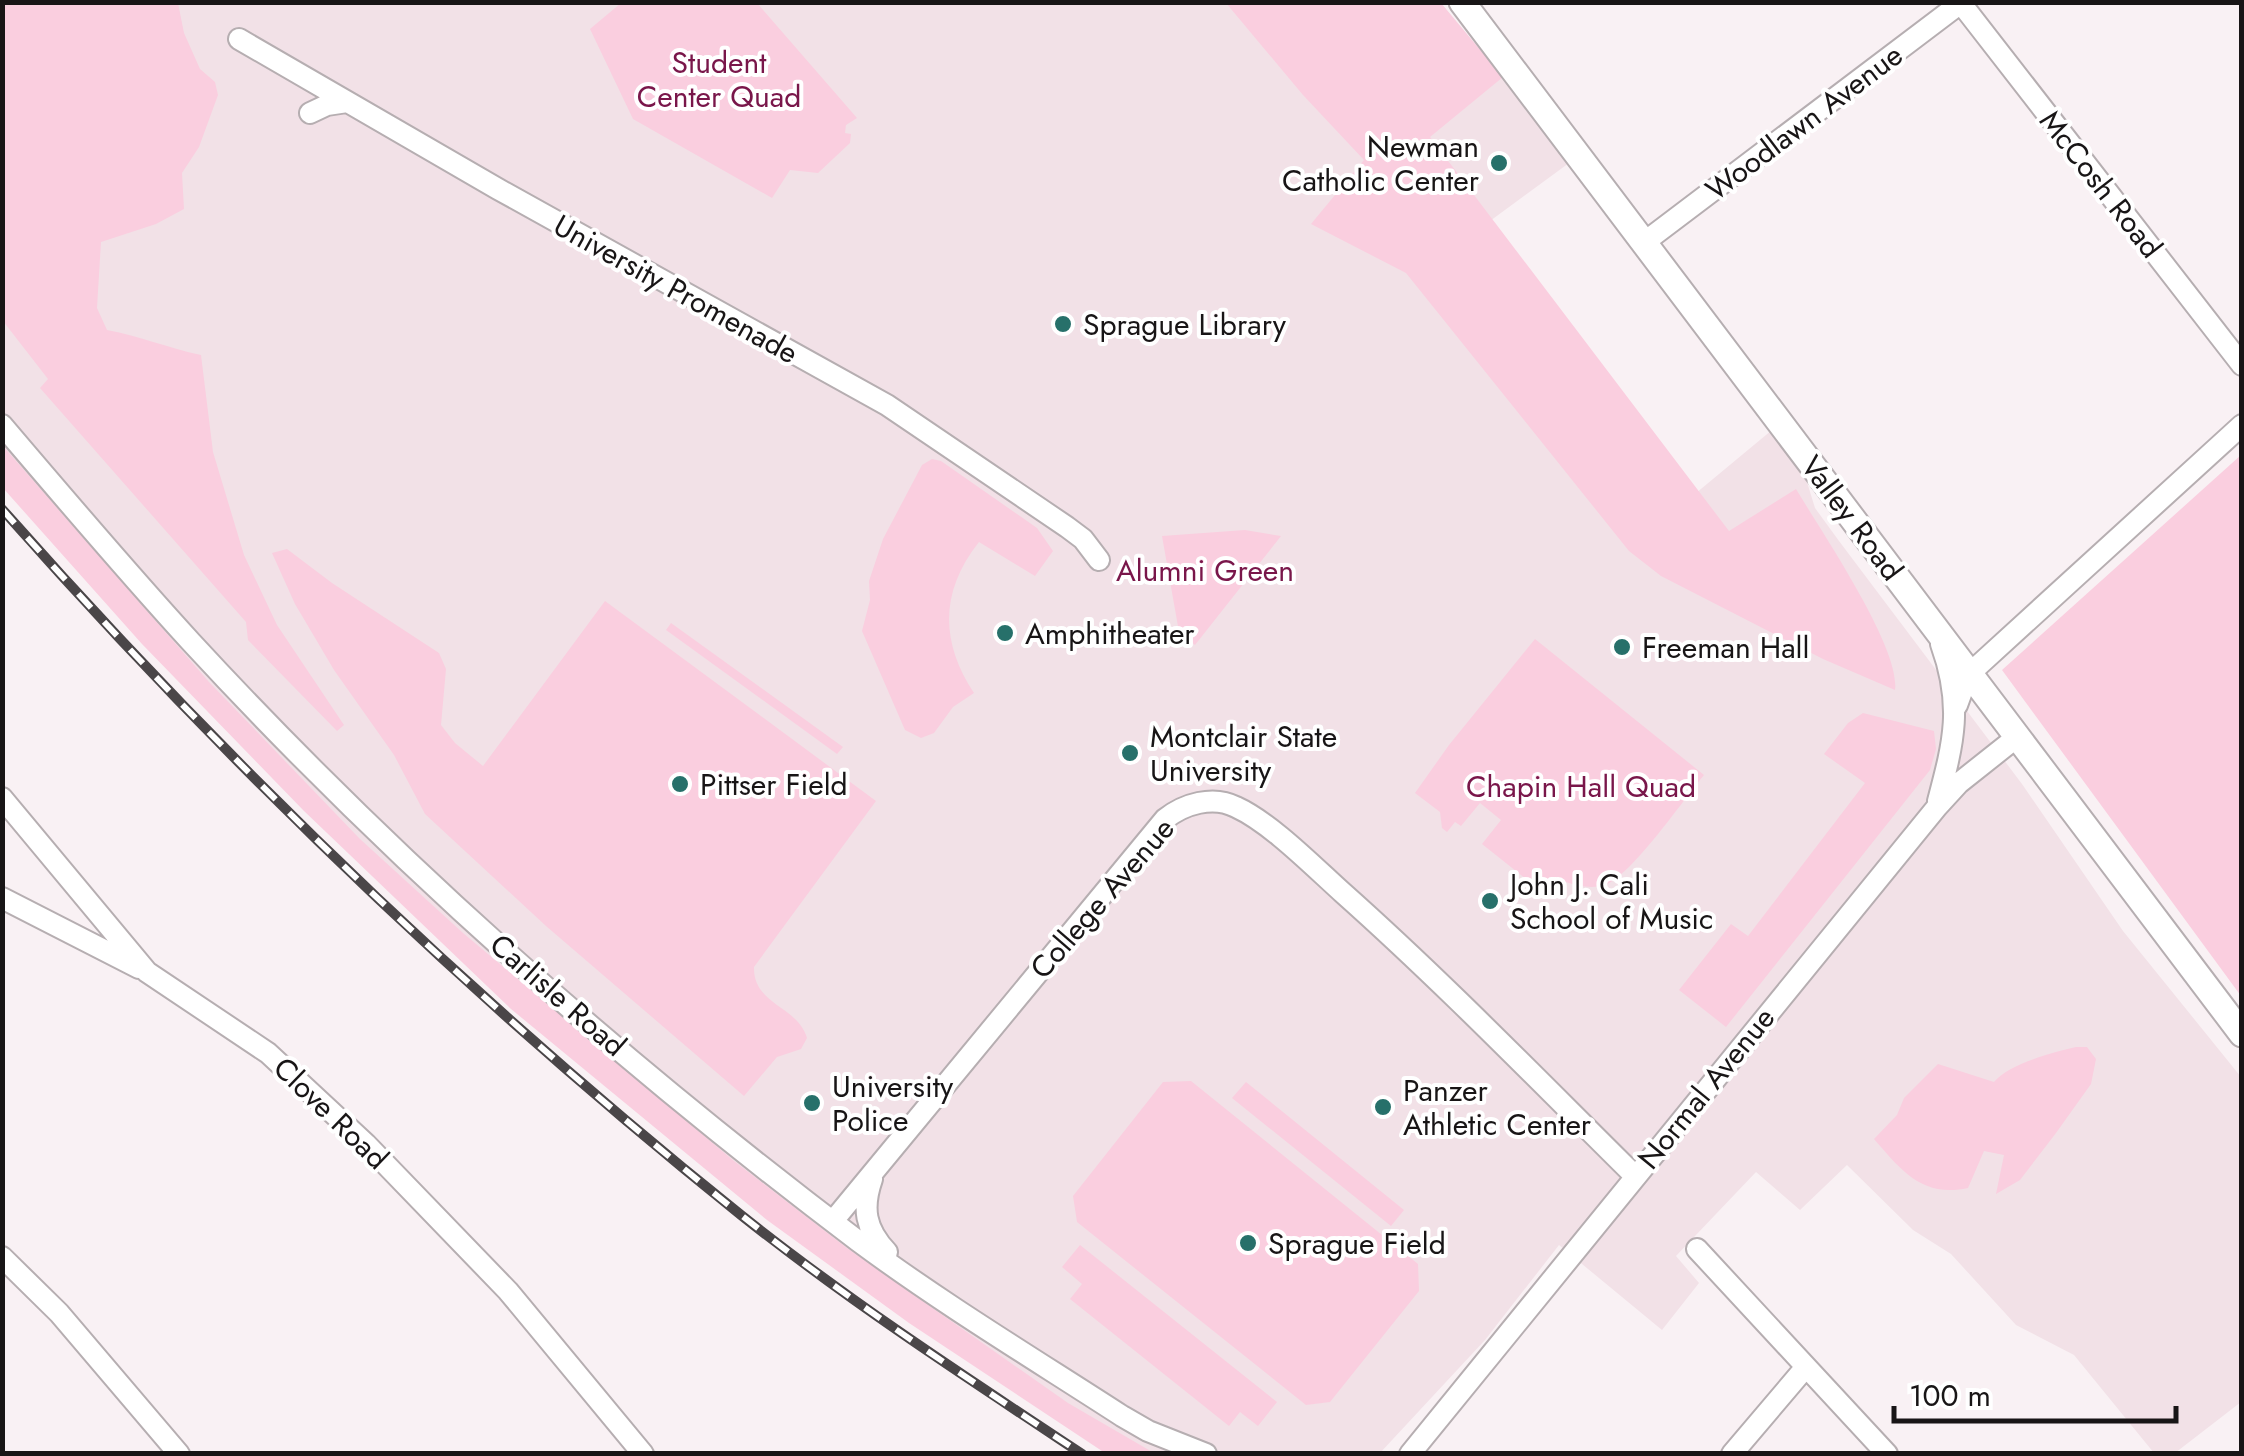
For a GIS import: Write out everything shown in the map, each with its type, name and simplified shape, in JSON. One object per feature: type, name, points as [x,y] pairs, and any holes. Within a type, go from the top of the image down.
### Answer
[{"type":"main road","name":"Valley Road","points":[[1462,2],[2242,1034]]},
{"type":"street","name":"Woodlawn Avenue","points":[[1646,242],[1961,3]]},
{"type":"street","name":"McCosh Road","points":[[1961,3],[2242,365]]},
{"type":"street","name":"University Promenade","points":[[239,39],[886,406],[1053,517],[1083,539],[1099,560]]},
{"type":"street","points":[[310,113],[347,102]]},
{"type":"street","name":"Carlisle Road","points":[[2,425],[191,642],[371,824],[553,993],[733,1144],[908,1275],[1122,1416],[1206,1454]]},
{"type":"street","points":[[1957,704],[1968,675],[2242,425]]},
{"type":"street","points":[[1937,633],[1951,670],[1957,704],[1954,739],[1937,807]]},
{"type":"street","name":"Normal Avenue","points":[[1410,1454],[1937,807],[1958,783],[2017,736]]},
{"type":"street","name":"Clove Road","points":[[2,798],[147,972],[268,1053],[366,1144],[508,1291],[641,1452]]},
{"type":"street","name":"College Avenue","points":[[833,1221],[1165,820],[1197,803],[1239,807],[1291,847],[1397,942],[1635,1176]]},
{"type":"street","points":[[2,898],[147,972]]},
{"type":"street","points":[[876,1168],[866,1199],[868,1228],[908,1275]]},
{"type":"street","points":[[1697,1249],[1887,1454]]},
{"type":"street","points":[[2,1258],[58,1313],[179,1454]]},
{"type":"street","points":[[1732,1454],[1806,1368]]},
{"type":"shaded area","name":"Montclair State University","points":[[2,3],[1441,3],[1569,163],[1452,249],[1660,523],[1772,430],[1802,466],[1815,508],[2022,784],[2123,931],[2241,1077],[2241,1402],[2175,1453],[2154,1453],[2074,1355],[2016,1325],[1951,1254],[1913,1230],[1847,1165],[1800,1210],[1756,1172],[1676,1256],[1699,1283],[1662,1330],[1559,1245],[1485,1340],[1380,1453],[1125,1453],[786,1220],[431,916],[3,467]]},
{"type":"green space","points":[[8,3],[178,3],[184,33],[200,69],[215,82],[218,95],[199,147],[182,173],[184,209],[156,224],[101,242],[97,308],[107,330],[201,355],[213,452],[244,555],[277,625],[344,725],[337,731],[248,640],[246,622],[40,388],[48,379],[3,321],[2,8]]},
{"type":"green space","name":"Student Center Quad","points":[[621,3],[757,3],[857,118],[846,125],[850,143],[818,173],[790,170],[772,198],[633,119],[590,29]]},
{"type":"green space","points":[[1226,3],[1441,3],[1503,77],[1430,137],[1729,531],[1796,489],[1873,619],[1886,647],[1895,690],[1823,659],[1661,576],[1629,551],[1406,273],[1311,224],[1364,160]]},
{"type":"green space","points":[[3,446],[209,682],[360,839],[463,933],[734,1161],[847,1248],[1068,1403],[1154,1453],[1105,1453],[909,1323],[767,1220],[511,1009],[304,811],[142,644],[3,488]]},
{"type":"green space","points":[[2241,455],[2241,996],[2002,670]]},
{"type":"green space","points":[[932,459],[941,461],[1037,528],[1053,551],[1035,576],[979,542],[966,560],[951,598],[950,636],[974,693],[953,707],[934,733],[921,738],[905,730],[862,631],[870,600],[869,581],[883,539],[922,465]]},
{"type":"green space","name":"Alumni Green","points":[[1245,530],[1281,536],[1195,645],[1179,632],[1162,536]]},
{"type":"green space","points":[[287,549],[439,653],[446,669],[441,725],[455,743],[483,766],[605,601],[876,801],[754,967],[761,990],[802,1027],[807,1038],[801,1049],[777,1057],[744,1096],[546,926],[425,814],[394,755],[334,670],[295,604],[272,553]]},
{"type":"green space","points":[[671,623],[843,747],[837,754],[666,630]]},
{"type":"green space","name":"Chapin Hall Quad","points":[[1535,639],[1704,775],[1642,853],[1616,879],[1595,887],[1566,882],[1551,899],[1482,844],[1501,820],[1480,803],[1461,826],[1455,822],[1447,832],[1442,828],[1440,812],[1415,793]]},
{"type":"green space","points":[[1863,713],[1934,731],[1936,749],[1930,770],[1726,1027],[1679,990],[1731,924],[1748,936],[1865,783],[1824,754],[1848,723]]},
{"type":"green space","points":[[2087,1047],[2096,1059],[2091,1084],[2020,1180],[1996,1194],[2004,1155],[1984,1151],[1968,1188],[1938,1189],[1903,1171],[1874,1139],[1897,1115],[1904,1098],[1938,1064],[1994,1082],[2020,1064]]},
{"type":"green space","name":"Sprague Field","points":[[1191,1081],[1418,1264],[1419,1291],[1330,1402],[1306,1405],[1077,1222],[1073,1196],[1163,1082]]},
{"type":"green space","points":[[1246,1082],[1404,1210],[1391,1226],[1232,1098]]},
{"type":"green space","points":[[1080,1245],[1277,1402],[1258,1426],[1240,1412],[1229,1426],[1070,1299],[1082,1284],[1062,1267]]},
{"type":"railway","points":[[2,509],[175,697],[265,788],[356,878],[545,1050],[782,1247],[1082,1454]]},
{"type":"place","name":"Newman Catholic Center","points":[[1499,163]]},
{"type":"place","name":"Sprague Library","points":[[1063,324]]},
{"type":"place","name":"Amphitheater","points":[[1005,633]]},
{"type":"place","name":"Freeman Hall","points":[[1622,647]]},
{"type":"place","name":"Montclair State University","points":[[1130,753]]},
{"type":"place","name":"Pittser Field","points":[[680,784]]},
{"type":"place","name":"John J. Cali School of Music","points":[[1490,901]]},
{"type":"place","name":"University Police","points":[[812,1103]]},
{"type":"place","name":"Panzer Athletic Center","points":[[1383,1107]]},
{"type":"place","name":"Sprague Field","points":[[1248,1243]]}]
